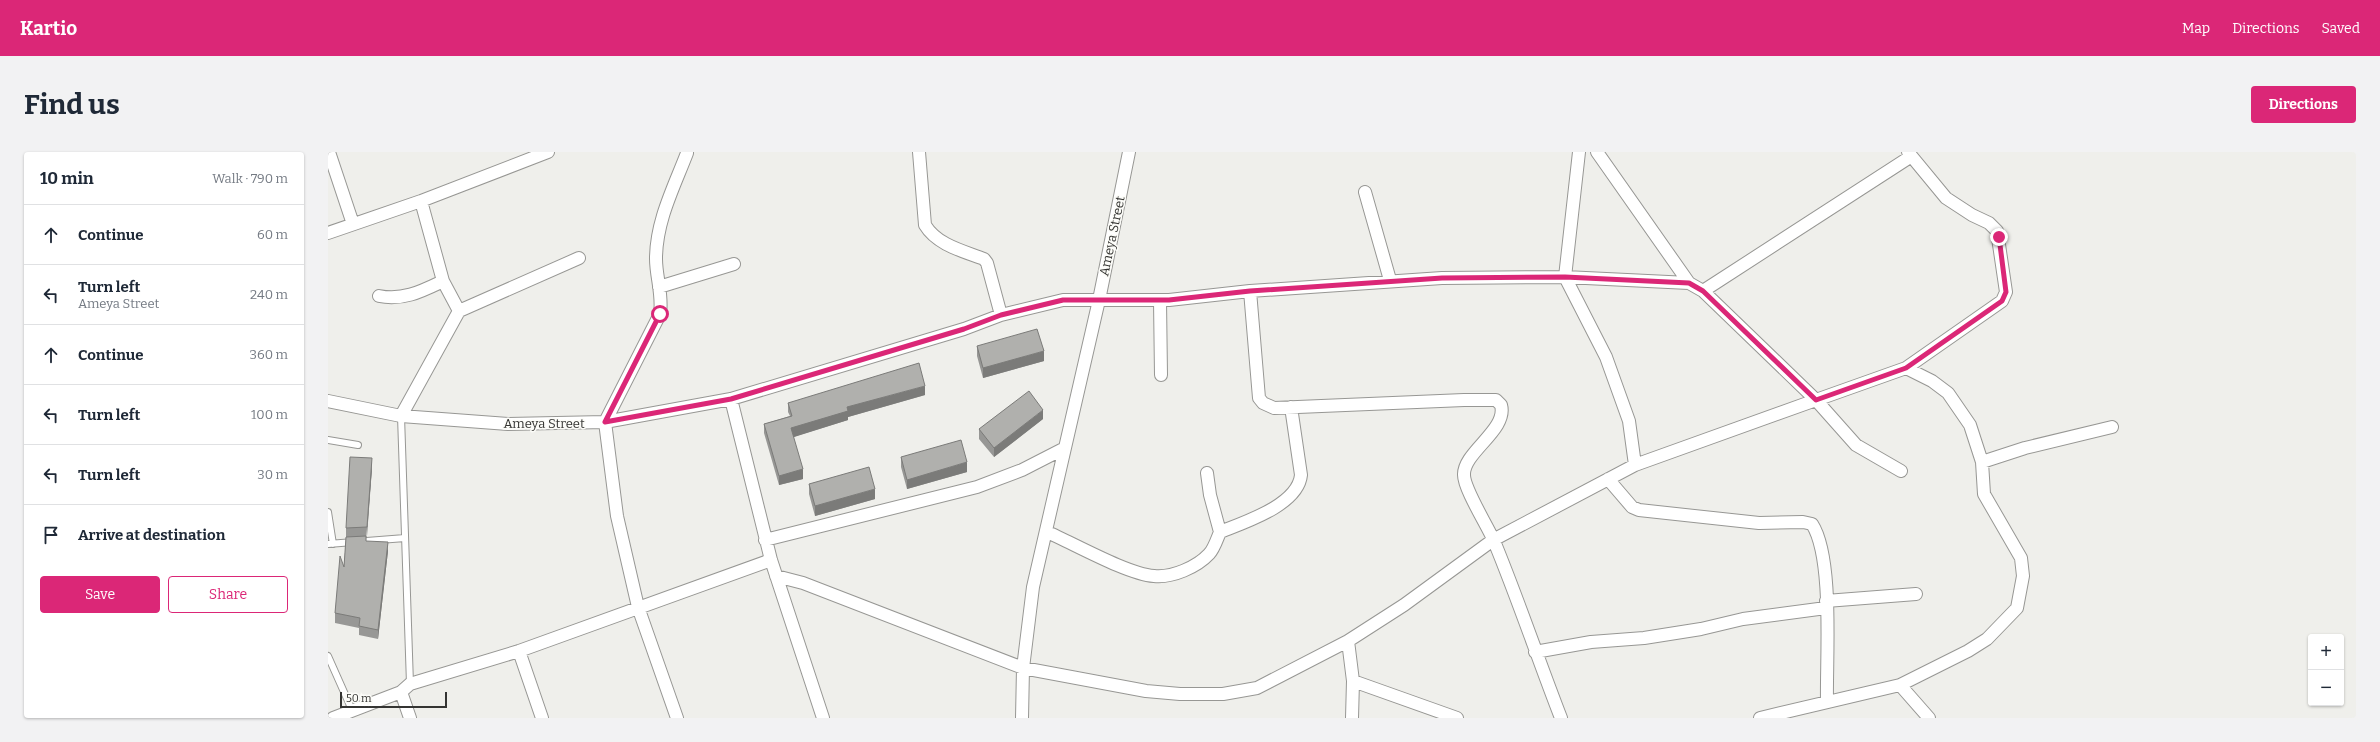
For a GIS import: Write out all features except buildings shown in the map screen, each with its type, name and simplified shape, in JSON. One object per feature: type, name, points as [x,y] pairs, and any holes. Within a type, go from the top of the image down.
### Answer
[{"type":"street","points":[[329,152],[353,224]]},
{"type":"street","points":[[328,233],[421,201],[548,152]]},
{"type":"street","points":[[684,152],[691,152]]},
{"type":"street","points":[[677,718],[638,607],[617,516],[605,422],[660,314],[662,302],[656,258],[660,227],[687,152]]},
{"type":"street","points":[[919,152],[925,225],[930,233],[940,241],[984,260],[987,263],[1001,315]]},
{"type":"street","name":"Ameya Street","points":[[328,401],[401,416],[508,424],[605,422],[731,399],[964,329],[1001,315],[1063,300],[1099,300],[1129,152]]},
{"type":"street","points":[[1579,152],[1565,277],[1606,357],[1629,421],[1635,465]]},
{"type":"street","points":[[1597,152],[1689,283],[1703,291],[1816,400],[1856,445],[1901,471]]},
{"type":"street","points":[[776,576],[802,583],[1023,668],[1146,690],[1180,694],[1223,694],[1257,688],[1348,641],[1404,605],[1494,540],[1608,479],[1635,465],[1906,368],[2002,301],[2006,292],[1997,231],[1989,223],[1972,215],[1946,198],[1909,154],[1703,291]]},
{"type":"street","points":[[1365,192],[1390,280]]},
{"type":"street","points":[[421,201],[443,281],[459,311]]},
{"type":"street","points":[[401,416],[459,311],[578,258]]},
{"type":"street","points":[[659,287],[734,264]]},
{"type":"street","points":[[1022,718],[1023,668],[1028,612],[1047,532],[1063,449],[1099,300],[1160,301],[1250,291],[1390,280],[1565,277],[1689,283]]},
{"type":"street","points":[[379,296],[390,298],[413,294],[443,281]]},
{"type":"street","points":[[1250,291],[1259,398],[1263,403],[1274,408],[1496,400],[1501,405],[1502,414],[1489,436],[1465,467],[1464,480],[1494,540],[1561,718]]},
{"type":"street","points":[[1160,301],[1161,375]]},
{"type":"street","points":[[1760,718],[1900,685],[1968,651],[1987,639],[2017,608],[2023,576],[2021,558],[1987,501],[1982,462],[1970,425],[1948,393],[1932,381],[1906,368]]},
{"type":"street","points":[[731,399],[765,540],[823,718]]},
{"type":"street","points":[[1047,532],[1130,569],[1153,576],[1166,576],[1185,570],[1209,554],[1220,532],[1260,515],[1290,497],[1300,483],[1291,407]]},
{"type":"street","points":[[1982,462],[2025,448],[2112,427]]},
{"type":"street","points":[[765,540],[977,487],[1022,470],[1063,449]]},
{"type":"street","points":[[1207,473],[1220,532]]},
{"type":"street","points":[[1608,479],[1632,507],[1640,510],[1759,523],[1803,522],[1812,524],[1816,530],[1822,555],[1826,605],[1827,702]]},
{"type":"street","points":[[333,718],[401,692],[410,684],[519,651],[771,560]]},
{"type":"street","points":[[1535,652],[1591,642],[1644,638],[1701,629],[1743,619],[1826,605],[1916,594]]},
{"type":"street","points":[[1348,641],[1353,681],[1352,718]]},
{"type":"street","points":[[519,651],[542,718]]},
{"type":"street","points":[[1353,681],[1457,718]]},
{"type":"street","points":[[1900,685],[1929,718]]},
{"type":"street","points":[[401,692],[410,718]]},
{"type":"lane","points":[[401,416],[410,684]]},
{"type":"lane","points":[[328,440],[358,445]]},
{"type":"lane","points":[[328,512],[330,544],[405,538]]},
{"type":"lane","points":[[328,656],[352,710]]},
{"type":"route","points":[[660,314],[605,422],[731,399],[964,329],[1001,315],[1063,300],[1169,300],[1250,291],[1390,280],[1442,278],[1565,277],[1689,283],[1703,291],[1816,400],[1906,368],[2002,301],[2006,292],[2000,258],[1999,237]]}]
